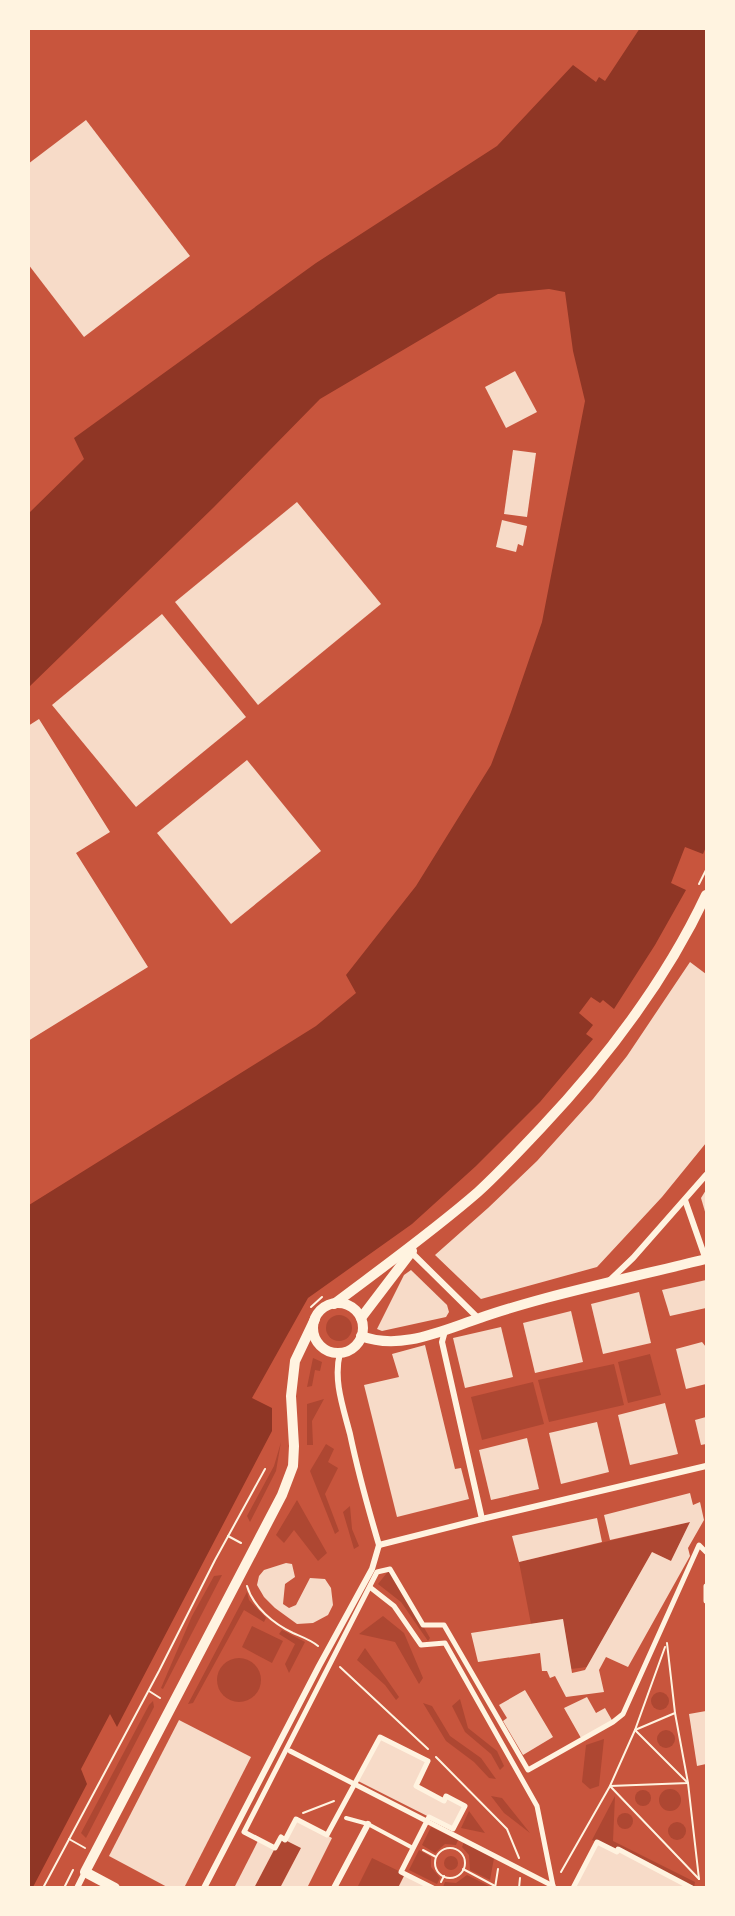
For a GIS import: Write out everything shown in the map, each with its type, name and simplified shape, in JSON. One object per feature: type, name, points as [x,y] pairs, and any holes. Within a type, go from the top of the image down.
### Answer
[{"type":"main road","points":[[334,1304],[431,1232],[515,1156],[598,1064],[641,1008],[706,895]]},
{"type":"main road","points":[[361,1318],[386,1282],[431,1232]]},
{"type":"main road","points":[[362,1336],[377,1342],[398,1341],[445,1331],[478,1318],[548,1298],[706,1260]]},
{"type":"main road","points":[[115,1887],[85,1872],[267,1526],[293,1466],[291,1396],[295,1361],[315,1319],[326,1306],[334,1304],[350,1306],[361,1318],[362,1336],[353,1348],[340,1353],[324,1349],[318,1343],[313,1327],[315,1319]]},
{"type":"street","points":[[606,1284],[706,1175]]},
{"type":"street","points":[[685,1200],[706,1260]]},
{"type":"street","points":[[411,1252],[478,1318]]},
{"type":"street","points":[[633,1257],[634,1269],[643,1275]]},
{"type":"street","points":[[445,1331],[442,1342],[482,1519]]},
{"type":"street","points":[[204,1887],[372,1569],[378,1545],[339,1388],[340,1353]]},
{"type":"street","points":[[378,1545],[706,1466]]},
{"type":"street","points":[[433,1887],[401,1872],[429,1817],[453,1829],[465,1806],[446,1796],[444,1801],[416,1786],[428,1761],[380,1737],[327,1835],[296,1819],[285,1840],[281,1837],[275,1848],[244,1832],[377,1572],[390,1569],[423,1625],[444,1625],[528,1770],[613,1722],[623,1714],[699,1545],[706,1552]]},
{"type":"street","points":[[706,1586],[706,1601]]},
{"type":"street","points":[[371,1588],[394,1606],[421,1645],[446,1643],[537,1806],[553,1886]]},
{"type":"street","points":[[290,1751],[553,1886]]},
{"type":"street","points":[[334,1887],[368,1824]]},
{"type":"street","points":[[573,1887],[597,1842],[617,1852],[618,1849],[692,1887]]},
{"type":"street","points":[[77,1887],[85,1872]]},
{"type":"lane","points":[[346,1818],[368,1824],[411,1847]]},
{"type":"path","points":[[43,1887],[149,1691],[228,1536],[266,1469]]},
{"type":"path","points":[[228,1536],[241,1543]]},
{"type":"path","points":[[240,1576],[246,1579],[252,1600],[272,1619],[282,1627],[315,1643],[323,1651]]},
{"type":"path","points":[[553,1886],[610,1786],[635,1730],[667,1643],[675,1713],[688,1783],[699,1879],[610,1786]]},
{"type":"path","points":[[149,1691],[160,1698]]},
{"type":"path","points":[[635,1730],[675,1713]]},
{"type":"path","points":[[635,1730],[688,1783]]},
{"type":"path","points":[[610,1786],[688,1783]]},
{"type":"path","points":[[302,1816],[303,1812],[350,1794]]},
{"type":"path","points":[[69,1839],[85,1848]]},
{"type":"path","points":[[418,1847],[436,1857]]},
{"type":"path","points":[[447,1848],[456,1850],[464,1856],[463,1869],[455,1877],[445,1877],[436,1867],[436,1857],[447,1848]]},
{"type":"path","points":[[463,1869],[495,1887],[498,1857]]},
{"type":"shaded area","points":[[640,28],[706,29],[706,847],[703,854],[685,847],[671,883],[686,890],[655,945],[614,1009],[603,1000],[600,1003],[591,997],[579,1013],[593,1025],[586,1034],[593,1039],[540,1102],[476,1166],[412,1224],[308,1298],[252,1398],[272,1408],[272,1431],[117,1727],[110,1714],[81,1769],[87,1784],[33,1887],[29,1887],[29,1205],[316,1026],[356,993],[346,975],[416,886],[491,765],[542,622],[585,401],[573,351],[565,292],[549,289],[498,294],[320,399],[214,507],[29,687],[29,513],[84,459],[74,438],[316,263],[497,146],[573,65],[596,82],[599,77],[605,81]]},
{"type":"shaded area","points":[[339,1315],[348,1319],[352,1328],[348,1337],[339,1341],[330,1337],[326,1328],[330,1319]]},
{"type":"shaded area","points":[[650,1354],[661,1395],[628,1403],[618,1362]]},
{"type":"shaded area","points":[[313,1358],[322,1362],[320,1371],[315,1370],[312,1386],[307,1387]]},
{"type":"shaded area","points":[[614,1364],[624,1405],[549,1422],[538,1380]]},
{"type":"shaded area","points":[[533,1382],[544,1424],[482,1440],[471,1397]]},
{"type":"shaded area","points":[[324,1399],[312,1421],[313,1445],[307,1445],[307,1404]]},
{"type":"shaded area","points":[[281,1442],[276,1471],[250,1522],[247,1516],[274,1466]]},
{"type":"shaded area","points":[[326,1444],[334,1449],[328,1462],[338,1468],[325,1494],[339,1531],[335,1534],[310,1471]]},
{"type":"shaded area","points":[[297,1500],[327,1553],[318,1561],[294,1530],[284,1543],[276,1535]]},
{"type":"shaded area","points":[[350,1506],[352,1529],[359,1546],[354,1549],[343,1512]]},
{"type":"shaded area","points":[[690,1522],[671,1561],[652,1552],[587,1667],[571,1669],[563,1619],[531,1624],[519,1562]]},
{"type":"shaded area","points":[[390,1569],[430,1638],[428,1641],[401,1602],[378,1584]]},
{"type":"shaded area","points":[[222,1575],[163,1689],[161,1688],[192,1616],[214,1576]]},
{"type":"shaded area","points":[[247,1592],[249,1600],[266,1618],[264,1622],[244,1610],[193,1703],[188,1704]]},
{"type":"shaded area","points":[[383,1616],[404,1633],[423,1678],[419,1684],[395,1642],[359,1634]]},
{"type":"shaded area","points":[[252,1626],[283,1641],[272,1663],[242,1647]]},
{"type":"shaded area","points":[[282,1630],[305,1642],[289,1673],[285,1664],[295,1644],[279,1634]]},
{"type":"shaded area","points":[[365,1648],[399,1697],[396,1700],[385,1685],[357,1660]]},
{"type":"shaded area","points":[[239,1658],[248,1659],[255,1664],[260,1671],[260,1689],[255,1696],[248,1701],[239,1702],[230,1701],[223,1696],[218,1689],[217,1680],[218,1671],[223,1664],[230,1659]]},
{"type":"shaded area","points":[[656,1692],[664,1692],[669,1697],[667,1708],[656,1710],[651,1705],[651,1697]]},
{"type":"shaded area","points":[[460,1699],[468,1728],[497,1751],[504,1766],[500,1770],[491,1754],[465,1732],[452,1706]]},
{"type":"shaded area","points":[[153,1701],[154,1707],[86,1838],[81,1833]]},
{"type":"shaded area","points":[[423,1703],[432,1706],[450,1736],[481,1758],[496,1779],[489,1778],[474,1762],[446,1741]]},
{"type":"shaded area","points":[[662,1730],[670,1730],[675,1735],[673,1746],[662,1748],[657,1743],[657,1735]]},
{"type":"shaded area","points":[[604,1739],[599,1786],[590,1789],[582,1782],[586,1745]]},
{"type":"shaded area","points":[[670,1789],[678,1792],[681,1800],[678,1808],[670,1811],[662,1808],[659,1800],[662,1792]]},
{"type":"shaded area","points":[[640,1790],[646,1790],[651,1798],[649,1804],[640,1806],[635,1801],[635,1795]]},
{"type":"shaded area","points":[[491,1796],[502,1798],[530,1833],[504,1813]]},
{"type":"shaded area","points":[[615,1796],[613,1841],[695,1882],[694,1887],[618,1849],[592,1840]]},
{"type":"shaded area","points":[[469,1811],[485,1833],[461,1828]]},
{"type":"shaded area","points":[[625,1813],[631,1815],[633,1821],[631,1827],[625,1829],[619,1827],[617,1821],[619,1815]]},
{"type":"shaded area","points":[[677,1822],[683,1825],[686,1831],[683,1837],[677,1840],[671,1837],[668,1831],[671,1825]]},
{"type":"shaded area","points":[[431,1827],[458,1840],[456,1845],[445,1844],[435,1853],[422,1845]]},
{"type":"shaded area","points":[[281,1837],[301,1848],[280,1887],[254,1888]]},
{"type":"shaded area","points":[[464,1842],[494,1858],[490,1880],[470,1870],[469,1855],[462,1847]]},
{"type":"shaded area","points":[[419,1850],[431,1857],[431,1867],[440,1878],[437,1884],[409,1870]]},
{"type":"shaded area","points":[[448,1856],[454,1856],[458,1863],[454,1870],[448,1870],[444,1866],[444,1860]]},
{"type":"shaded area","points":[[372,1858],[405,1874],[398,1887],[357,1888]]},
{"type":"shaded area","points":[[467,1875],[489,1886],[443,1887],[445,1882],[456,1883]]},
{"type":"building","points":[[86,120],[190,256],[84,337],[28,264],[28,164]]},
{"type":"building","points":[[515,371],[537,412],[506,428],[485,387]]},
{"type":"building","points":[[513,450],[536,453],[527,517],[504,514]]},
{"type":"building","points":[[297,502],[381,604],[258,705],[175,602]]},
{"type":"building","points":[[502,520],[527,526],[523,546],[518,544],[516,552],[496,547]]},
{"type":"building","points":[[162,614],[246,717],[136,807],[52,705]]},
{"type":"building","points":[[39,719],[110,832],[76,853],[148,967],[28,1041],[28,726]]},
{"type":"building","points":[[247,760],[321,851],[231,924],[157,833]]},
{"type":"building","points":[[690,962],[706,974],[706,1143],[662,1197],[597,1267],[481,1299],[435,1255],[537,1161],[593,1099],[627,1056]]},
{"type":"building","points":[[706,1190],[706,1215],[701,1198]]},
{"type":"building","points":[[411,1270],[447,1305],[449,1312],[446,1317],[382,1331],[377,1329],[404,1275]]},
{"type":"building","points":[[706,1280],[706,1308],[670,1316],[662,1290]]},
{"type":"building","points":[[639,1292],[651,1343],[603,1354],[591,1304]]},
{"type":"building","points":[[571,1311],[583,1362],[535,1373],[523,1323]]},
{"type":"building","points":[[501,1327],[513,1377],[465,1388],[453,1338]]},
{"type":"building","points":[[702,1342],[706,1347],[706,1384],[686,1389],[676,1349]]},
{"type":"building","points":[[425,1345],[455,1469],[461,1468],[469,1499],[397,1517],[364,1385],[399,1377],[392,1354]]},
{"type":"building","points":[[665,1403],[678,1454],[630,1465],[618,1415]]},
{"type":"building","points":[[706,1417],[706,1444],[701,1445],[695,1420]]},
{"type":"building","points":[[597,1422],[609,1472],[561,1484],[549,1433]]},
{"type":"building","points":[[527,1438],[539,1489],[491,1500],[479,1450]]},
{"type":"building","points":[[690,1493],[693,1505],[700,1502],[704,1520],[688,1548],[690,1556],[628,1667],[606,1657],[599,1670],[604,1692],[566,1697],[555,1676],[550,1678],[547,1671],[542,1671],[540,1653],[478,1662],[471,1633],[563,1619],[572,1673],[585,1670],[652,1552],[671,1561],[690,1522],[610,1540],[604,1515]]},
{"type":"building","points":[[597,1518],[602,1542],[519,1562],[512,1536]]},
{"type":"building","points":[[286,1563],[292,1564],[295,1577],[285,1584],[283,1604],[289,1608],[296,1605],[310,1578],[325,1579],[331,1588],[333,1605],[328,1615],[313,1623],[297,1624],[264,1597],[257,1585],[259,1576],[264,1570]]},
{"type":"building","points":[[525,1690],[553,1737],[523,1755],[503,1721],[507,1718],[499,1705]]},
{"type":"building","points":[[587,1697],[596,1713],[605,1708],[613,1722],[581,1738],[564,1708]]},
{"type":"building","points":[[706,1711],[706,1764],[697,1766],[689,1714]]},
{"type":"building","points":[[179,1720],[251,1757],[184,1888],[169,1888],[109,1856]]},
{"type":"building","points":[[380,1737],[428,1761],[416,1786],[444,1801],[446,1796],[465,1806],[453,1829],[358,1781]]},
{"type":"building","points":[[296,1819],[332,1838],[307,1888],[280,1888],[301,1848],[285,1840]]},
{"type":"building","points":[[259,1839],[275,1848],[254,1888],[234,1888]]},
{"type":"building","points":[[597,1842],[617,1852],[618,1849],[692,1888],[574,1886]]},
{"type":"building","points":[[405,1874],[433,1888],[398,1888]]}]
